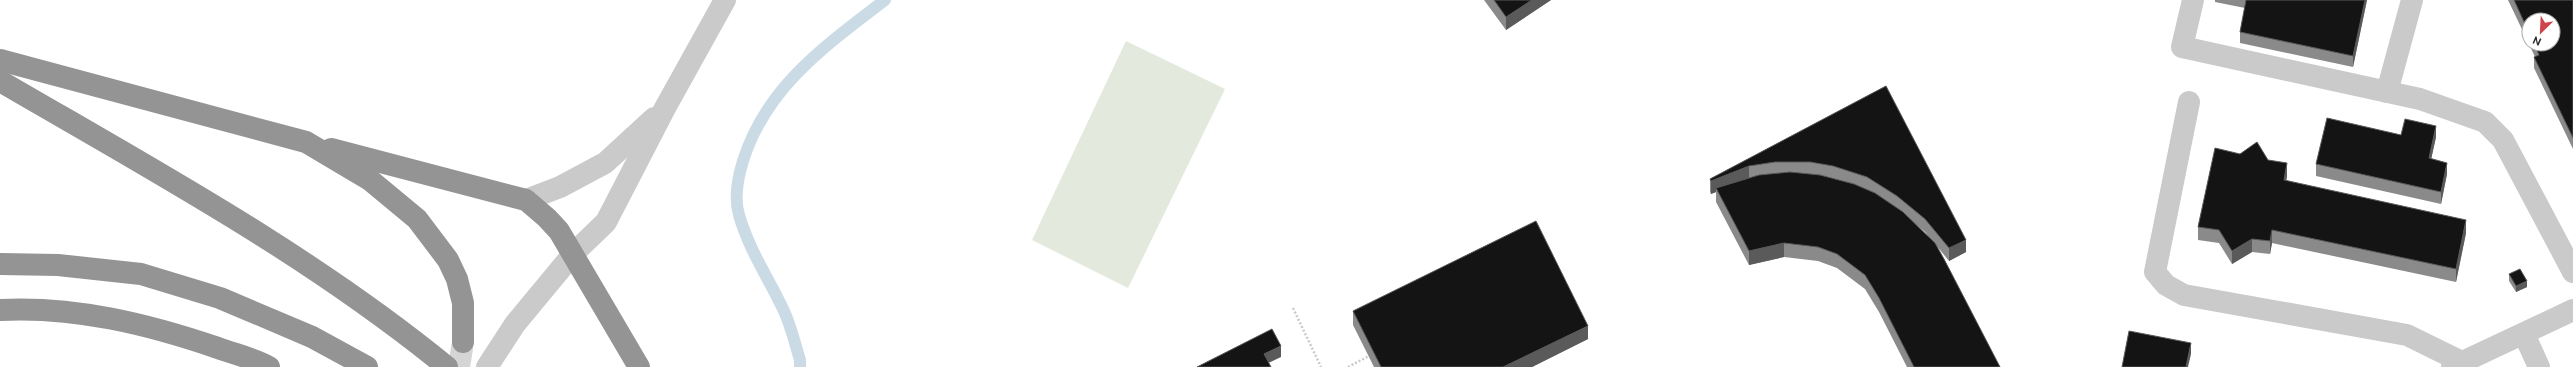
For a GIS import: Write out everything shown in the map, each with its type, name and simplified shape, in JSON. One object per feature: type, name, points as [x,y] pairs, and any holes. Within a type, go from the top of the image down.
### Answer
[{"type":"highway","points":[[0,60],[526,200],[547,218],[573,254],[640,367]]},
{"type":"highway","points":[[0,81],[236,218],[382,318],[443,363]]},
{"type":"highway","points":[[306,142],[370,180],[417,219],[434,239],[448,260],[457,279],[463,303],[463,342]]},
{"type":"highway","points":[[0,264],[58,265],[141,274],[220,298],[312,337],[367,367]]},
{"type":"highway","points":[[0,310],[63,311],[122,321],[179,335],[269,367]]},
{"type":"street","points":[[487,367],[515,324],[573,254],[606,222],[665,108],[725,0]]},
{"type":"street","points":[[2193,0],[2182,47],[2420,99],[2485,122],[2504,140],[2573,272]]},
{"type":"street","points":[[2387,92],[2412,0]]},
{"type":"street","points":[[2189,102],[2155,272],[2166,285],[2184,295],[2407,335],[2457,365],[2573,310]]},
{"type":"street","points":[[526,200],[560,187],[605,163],[665,108]]},
{"type":"street","points":[[2524,334],[2539,367]]},
{"type":"path","points":[[1293,308],[1321,367]]},
{"type":"path","points":[[1348,367],[1369,356]]},
{"type":"shaded area","points":[[1126,41],[1225,89],[1128,288],[1032,240]]},
{"type":"building","points":[[1494,0],[1532,0],[1506,17]]},
{"type":"building","points":[[2246,0],[2365,0],[2353,56],[2240,32]]},
{"type":"building","points":[[2514,0],[2573,0],[2573,138],[2534,57],[2539,55],[2538,52],[2561,52],[2561,12],[2521,12],[2521,15]]},
{"type":"building","points":[[1886,86],[1966,240],[1949,248],[1925,219],[1897,196],[1867,177],[1833,166],[1810,162],[1775,162],[1749,166],[1711,181],[1710,179]]},
{"type":"building","points":[[2327,118],[2401,135],[2405,119],[2436,126],[2429,158],[2447,163],[2441,192],[2316,164]]},
{"type":"building","points":[[2257,142],[2268,160],[2287,163],[2284,180],[2466,220],[2456,269],[2272,230],[2270,241],[2252,239],[2232,251],[2219,230],[2198,227],[2215,148],[2240,154]]},
{"type":"building","points":[[1790,172],[1820,175],[1854,184],[1875,193],[1903,212],[1935,243],[2000,367],[1914,367],[1879,298],[1865,275],[1837,254],[1818,247],[1784,243],[1749,251],[1716,188],[1759,175]]},
{"type":"building","points":[[1536,221],[1588,326],[1503,367],[1381,367],[1353,311]]},
{"type":"building","points":[[2520,269],[2527,281],[2516,286],[2509,274]]},
{"type":"building","points":[[1272,329],[1281,346],[1264,354],[1271,367],[1197,367]]},
{"type":"building","points":[[2129,331],[2191,343],[2186,367],[2122,367]]},
{"type":"waterway","points":[[800,367],[800,360],[791,329],[778,299],[748,240],[739,215],[737,188],[743,161],[753,135],[782,89],[820,51],[885,0]]},
{"type":"tunnel","points":[[459,367],[463,342]]}]
